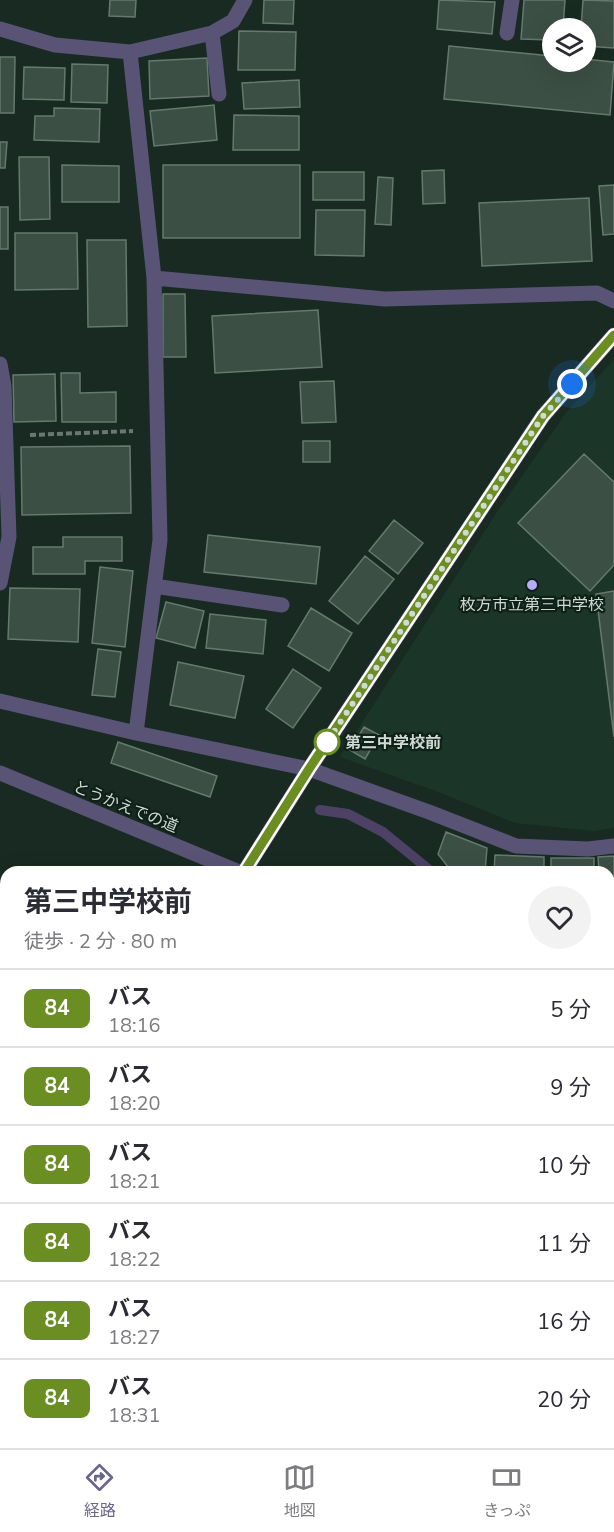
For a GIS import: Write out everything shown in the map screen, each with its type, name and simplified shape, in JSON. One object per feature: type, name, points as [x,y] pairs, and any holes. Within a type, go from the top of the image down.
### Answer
[{"type":"street","points":[[0,29],[55,45],[130,52],[212,33],[233,21],[245,0]]},
{"type":"street","points":[[507,33],[512,0]]},
{"type":"street","points":[[212,33],[219,94]]},
{"type":"street","points":[[130,52],[154,278],[160,540],[136,733]]},
{"type":"street","points":[[154,278],[385,299],[597,293],[614,302]]},
{"type":"street","points":[[248,866],[309,769],[543,416],[614,335]]},
{"type":"street","points":[[0,364],[4,387],[9,537],[0,583]]},
{"type":"street","points":[[154,586],[282,606]]},
{"type":"street","points":[[0,701],[136,733],[309,769],[516,846],[588,849],[614,846]]},
{"type":"street","name":"とうかえでの道","points":[[0,773],[225,866]]},
{"type":"path","points":[[6,436],[158,430]]},
{"type":"shaded area","name":"枚方市立第三中学校","points":[[614,359],[614,828],[593,831],[515,823],[438,792],[340,757],[497,512],[565,414]]},
{"type":"building","points":[[110,0],[136,0],[135,17],[109,16]]},
{"type":"building","points":[[264,0],[294,0],[293,24],[263,23]]},
{"type":"building","points":[[439,0],[495,2],[492,34],[437,29]]},
{"type":"building","points":[[524,0],[565,0],[564,18],[542,18],[542,40],[521,39]]},
{"type":"building","points":[[583,0],[614,1],[614,48],[596,47],[596,18],[582,18]]},
{"type":"building","points":[[239,31],[296,32],[295,70],[238,70]]},
{"type":"building","points":[[449,46],[542,55],[542,72],[596,72],[596,60],[614,62],[610,115],[444,99]]},
{"type":"building","points":[[0,57],[15,57],[14,113],[0,113]]},
{"type":"building","points":[[207,58],[209,96],[150,99],[149,61]]},
{"type":"building","points":[[72,64],[108,65],[107,103],[71,102]]},
{"type":"building","points":[[24,67],[65,68],[64,100],[23,99]]},
{"type":"building","points":[[299,80],[300,107],[244,109],[242,83]]},
{"type":"building","points":[[214,105],[217,140],[154,146],[150,111]]},
{"type":"building","points":[[54,108],[100,109],[99,142],[34,140],[35,116],[54,116]]},
{"type":"building","points":[[234,115],[299,116],[299,150],[233,150]]},
{"type":"building","points":[[0,142],[7,142],[5,168],[0,168]]},
{"type":"building","points":[[19,157],[49,157],[50,219],[20,220]]},
{"type":"building","points":[[62,165],[119,166],[119,202],[62,202]]},
{"type":"building","points":[[163,165],[300,165],[300,238],[163,238]]},
{"type":"building","points":[[444,170],[445,203],[423,204],[422,171]]},
{"type":"building","points":[[313,172],[364,172],[364,200],[313,200]]},
{"type":"building","points":[[378,177],[393,178],[391,225],[375,224]]},
{"type":"building","points":[[614,185],[614,234],[603,235],[599,186]]},
{"type":"building","points":[[589,198],[592,261],[482,266],[479,203]]},
{"type":"building","points":[[0,207],[8,207],[8,249],[0,249]]},
{"type":"building","points":[[316,210],[365,210],[364,256],[315,255]]},
{"type":"building","points":[[15,233],[77,233],[78,289],[15,290]]},
{"type":"building","points":[[87,240],[126,240],[127,326],[88,327]]},
{"type":"building","points":[[163,294],[185,294],[186,357],[163,357]]},
{"type":"building","points":[[318,310],[322,367],[215,373],[212,316]]},
{"type":"building","points":[[61,373],[80,373],[80,393],[116,392],[116,422],[62,422]]},
{"type":"building","points":[[55,374],[56,421],[14,422],[13,375]]},
{"type":"building","points":[[334,381],[336,422],[302,423],[300,382]]},
{"type":"building","points":[[303,441],[330,441],[330,462],[303,462]]},
{"type":"building","points":[[130,446],[131,513],[22,515],[21,447]]},
{"type":"building","points":[[584,454],[614,482],[614,565],[590,591],[518,523]]},
{"type":"building","points":[[394,520],[423,543],[398,574],[369,551]]},
{"type":"building","points":[[208,535],[320,547],[316,584],[204,572]]},
{"type":"building","points":[[63,537],[122,537],[122,561],[85,561],[85,574],[33,574],[33,547],[63,547]]},
{"type":"building","points":[[365,556],[394,579],[358,624],[329,601]]},
{"type":"building","points":[[100,567],[133,571],[125,647],[92,643]]},
{"type":"building","points":[[10,588],[80,589],[78,642],[8,639]]},
{"type":"building","points":[[614,591],[614,737],[596,594]]},
{"type":"building","points":[[166,602],[204,611],[195,648],[156,638]]},
{"type":"building","points":[[311,608],[352,633],[329,671],[288,646]]},
{"type":"building","points":[[210,614],[266,620],[263,654],[206,648]]},
{"type":"building","points":[[98,649],[121,652],[115,697],[92,695]]},
{"type":"building","points":[[178,662],[244,676],[235,718],[170,705]]},
{"type":"building","points":[[293,669],[321,688],[293,728],[266,709]]},
{"type":"building","points":[[364,727],[379,735],[365,759],[350,750]]},
{"type":"building","points":[[118,742],[217,776],[210,797],[111,763]]},
{"type":"building","points":[[446,832],[487,848],[486,866],[447,866],[438,854]]},
{"type":"building","points":[[495,855],[544,857],[544,866],[494,866]]},
{"type":"building","points":[[614,856],[614,866],[599,866],[598,857]]},
{"type":"building","points":[[551,858],[594,858],[594,866],[551,866]]},
{"type":"waterway","points":[[320,810],[348,814],[383,832],[425,866]]},
{"type":"bus line","name":"84","points":[[248,866],[309,769],[543,416],[614,335]]},
{"type":"place","name":"枚方市立第三中学校","points":[[532,585]]},
{"type":"place","name":"第三中学校前","points":[[327,742]]},
{"type":"route","points":[[327,742],[322,750],[543,416],[572,384]]}]
